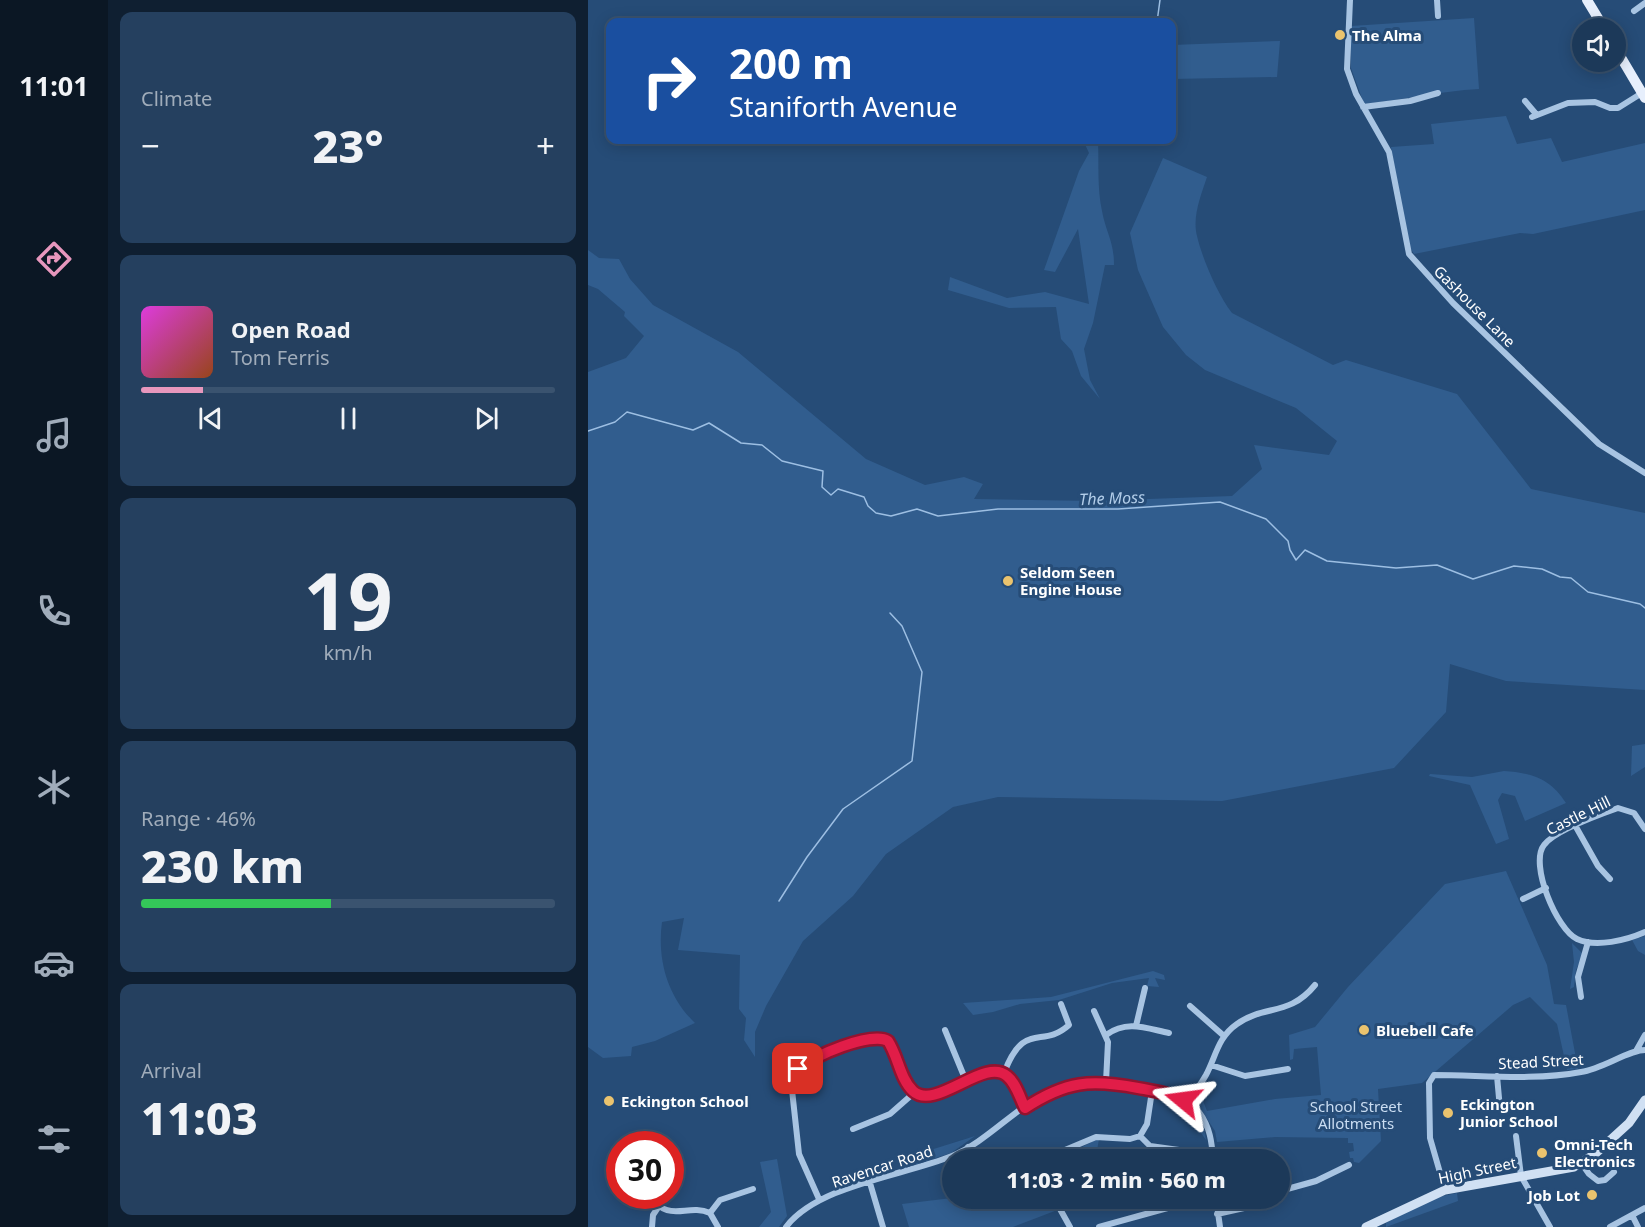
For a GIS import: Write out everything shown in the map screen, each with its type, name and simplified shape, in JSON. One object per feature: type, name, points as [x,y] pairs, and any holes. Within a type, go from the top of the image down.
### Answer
[{"type":"main road","points":[[1587,0],[1598,18]]},
{"type":"main road","points":[[1626,66],[1644,96]]},
{"type":"main road","name":"High Street","points":[[1366,1227],[1380,1224],[1445,1190],[1566,1169],[1582,1164],[1629,1124],[1645,1100]]},
{"type":"street","name":"Gashouse Lane","points":[[1350,0],[1347,69],[1363,107],[1389,152],[1405,245],[1417,265],[1599,444],[1645,473]]},
{"type":"street","points":[[1437,0],[1438,16]]},
{"type":"street","points":[[1634,11],[1645,3]]},
{"type":"street","points":[[1363,107],[1410,101],[1438,93]]},
{"type":"street","points":[[1525,101],[1534,115],[1568,103],[1595,102],[1615,108],[1644,96]]},
{"type":"street","name":"Castle Hill","points":[[1588,942],[1575,938],[1566,931],[1546,888],[1538,860],[1541,850],[1548,841],[1576,826],[1623,807],[1634,813],[1645,829]]},
{"type":"street","points":[[1576,826],[1608,877],[1598,881]]},
{"type":"street","points":[[1523,899],[1546,888]]},
{"type":"street","points":[[1577,993],[1578,977],[1588,942],[1618,940],[1645,932]]},
{"type":"street","points":[[1211,1149],[1207,1126],[1188,1103],[1224,1036],[1245,1019],[1298,1002],[1315,986]]},
{"type":"street","points":[[1136,1026],[1145,988]]},
{"type":"street","points":[[1004,1073],[1011,1055],[1021,1043],[1060,1031],[1069,1025],[1061,1004]]},
{"type":"street","points":[[1190,1006],[1224,1036]]},
{"type":"street","points":[[1094,1011],[1106,1035],[1109,1048],[1106,1082]]},
{"type":"street","points":[[1106,1035],[1120,1027],[1136,1026],[1166,1034]]},
{"type":"street","points":[[945,1030],[966,1081]]},
{"type":"street","points":[[1636,1051],[1645,1035]]},
{"type":"street","points":[[819,1199],[800,1154],[796,1136],[792,1086],[798,1069],[815,1058],[870,1037],[880,1037],[891,1045],[915,1092],[928,1096],[988,1073],[1004,1073],[1011,1080],[1025,1108]]},
{"type":"street","name":"Stead Street","points":[[1445,1190],[1430,1137],[1430,1083],[1434,1075],[1565,1075],[1606,1066],[1636,1051],[1645,1050]]},
{"type":"street","points":[[1210,1065],[1245,1076],[1288,1068]]},
{"type":"street","points":[[1497,1076],[1500,1108]]},
{"type":"street","name":"Ravencar Road","points":[[786,1227],[797,1214],[819,1199],[952,1156],[1044,1095],[1064,1087],[1085,1082],[1106,1082],[1176,1096],[1188,1103]]},
{"type":"street","points":[[1067,1149],[1096,1137],[1130,1140],[1140,1136],[1147,1124],[1152,1091]]},
{"type":"street","points":[[853,1129],[890,1114],[915,1092]]},
{"type":"street","points":[[1140,1136],[1150,1146],[1172,1149]]},
{"type":"street","points":[[1515,1136],[1521,1176],[1550,1227]]},
{"type":"street","points":[[1582,1164],[1598,1181],[1609,1178],[1614,1172]]},
{"type":"street","points":[[1290,1188],[1316,1181],[1349,1166]]},
{"type":"street","points":[[870,1183],[883,1227]]},
{"type":"street","points":[[710,1213],[720,1200],[746,1196],[753,1190]]},
{"type":"street","points":[[1610,1227],[1645,1208]]},
{"type":"street","points":[[652,1227],[653,1215],[657,1209]]},
{"type":"street","points":[[666,1209],[670,1211],[699,1209],[710,1213],[718,1227]]},
{"type":"street","points":[[1099,1227],[1164,1209]]},
{"type":"street","points":[[1216,1209],[1220,1227]]},
{"type":"street","points":[[1217,1214],[1240,1209]]},
{"type":"street","points":[[1061,1214],[1070,1227]]},
{"type":"street","points":[[1632,1215],[1638,1227]]},
{"type":"green space","points":[[1474,18],[1479,89],[1364,104],[1351,68],[1351,26]]},
{"type":"green space","points":[[1280,41],[1277,77],[1176,79],[1176,45]]},
{"type":"green space","points":[[1506,116],[1517,144],[1551,138],[1562,162],[1645,143],[1645,210],[1533,234],[1520,233],[1414,254],[1407,243],[1391,147],[1434,144],[1431,124]]},
{"type":"green space","points":[[1085,144],[1098,144],[1100,202],[1114,257],[1114,265],[1105,265],[1093,323],[1084,349],[1090,380],[1100,399],[1081,376],[1072,351],[1061,339],[1056,307],[1009,308],[948,290],[950,277],[1007,298],[1045,292],[1089,304],[1078,229],[1055,272],[1044,270],[1079,171],[1089,153]]},
{"type":"green space","points":[[1163,158],[1207,177],[1196,214],[1197,236],[1211,276],[1232,313],[1333,365],[1346,360],[1457,394],[1531,489],[1645,513],[1645,690],[1506,681],[1450,664],[1446,712],[1394,768],[1222,801],[998,797],[953,807],[886,854],[853,896],[803,941],[766,1006],[755,1032],[755,1057],[744,1040],[746,1018],[739,1009],[740,955],[678,950],[684,918],[662,922],[661,950],[671,989],[677,1001],[695,1023],[655,1041],[632,1047],[631,1056],[603,1058],[588,1047],[588,372],[626,358],[644,336],[624,316],[625,312],[598,289],[588,285],[588,250],[599,258],[619,259],[630,279],[653,305],[738,352],[866,459],[925,485],[964,477],[983,484],[974,499],[1093,501],[1232,496],[1262,469],[1254,445],[1329,455],[1337,441],[1296,408],[1205,370],[1186,355],[1163,327],[1138,270],[1130,233]]},
{"type":"green space","points":[[1645,744],[1645,767],[1631,776],[1632,746]]},
{"type":"green space","points":[[1504,771],[1532,775],[1547,782],[1566,803],[1525,821],[1515,796],[1502,793],[1498,800],[1509,839],[1496,844],[1470,785],[1429,776],[1430,774],[1472,777]]},
{"type":"green space","name":"School Street Allotments","points":[[1506,871],[1547,965],[1554,1004],[1566,1005],[1578,1069],[1567,1070],[1557,1024],[1530,997],[1513,1005],[1422,1083],[1378,1089],[1381,1141],[1359,1163],[1350,1158],[1349,1152],[1354,1151],[1353,1143],[1348,1143],[1348,1138],[1275,1137],[1217,1142],[1215,1131],[1196,1102],[1199,1091],[1207,1111],[1275,1099],[1321,1095],[1317,1047],[1294,1049],[1293,1059],[1290,1060],[1289,1035],[1315,1027],[1348,987],[1445,884]]},
{"type":"green space","points":[[1645,936],[1645,955],[1638,951],[1632,940]]},
{"type":"green space","points":[[1572,943],[1583,954],[1576,970],[1574,987],[1570,989],[1574,962]]},
{"type":"green space","points":[[1153,971],[1164,975],[1165,980],[1155,978],[1159,987],[1147,986],[1149,978],[1112,983],[1059,1000],[1020,1004],[973,1015],[963,1003],[1051,997]]},
{"type":"green space","points":[[1178,1101],[1198,1117],[1206,1140]]},
{"type":"green space","points":[[975,1136],[957,1149],[942,1149],[942,1156],[902,1169],[901,1167],[923,1157],[921,1153]]},
{"type":"green space","points":[[1099,1139],[1097,1149],[1078,1149]]},
{"type":"green space","points":[[777,1159],[787,1216],[779,1227],[759,1227],[771,1212],[760,1162]]},
{"type":"green space","points":[[1457,1193],[1458,1201],[1386,1227],[1386,1223],[1392,1219],[1438,1197]]},
{"type":"green space","points":[[942,1199],[942,1209],[1060,1209],[1013,1227],[909,1227],[902,1204]]},
{"type":"waterway","points":[[1158,18],[1160,0]]},
{"type":"waterway","name":"The Moss","points":[[588,431],[615,422],[627,412],[693,430],[709,423],[741,443],[762,445],[782,461],[823,471],[822,487],[831,495],[838,489],[864,497],[868,506],[876,513],[891,516],[917,509],[938,516],[998,509],[1118,509],[1220,502],[1266,519],[1288,541],[1296,560],[1305,550],[1327,561],[1396,568],[1437,565],[1473,579],[1514,566],[1542,569],[1560,577],[1571,578],[1588,592],[1640,604],[1645,608]]},
{"type":"waterway","points":[[779,901],[807,857],[843,809],[912,761],[922,672],[902,626],[890,613]]},
{"type":"place","name":"The Alma","points":[[1340,35]]},
{"type":"place","name":"Seldom Seen Engine House","points":[[1008,581]]},
{"type":"place","name":"Bluebell Cafe","points":[[1364,1030]]},
{"type":"place","name":"Eckington School","points":[[609,1101]]},
{"type":"place","name":"Eckington Junior School","points":[[1448,1113]]},
{"type":"place","name":"Omni-Tech Electronics","points":[[1542,1153]]},
{"type":"place","name":"Job Lot","points":[[1592,1195]]},
{"type":"route","points":[[798,1069],[815,1058],[875,1037],[888,1041],[909,1086],[923,1096],[988,1073],[999,1072],[1010,1077],[1025,1108],[1053,1091],[1074,1084],[1092,1082],[1106,1082],[1168,1094],[1183,1100]]}]
